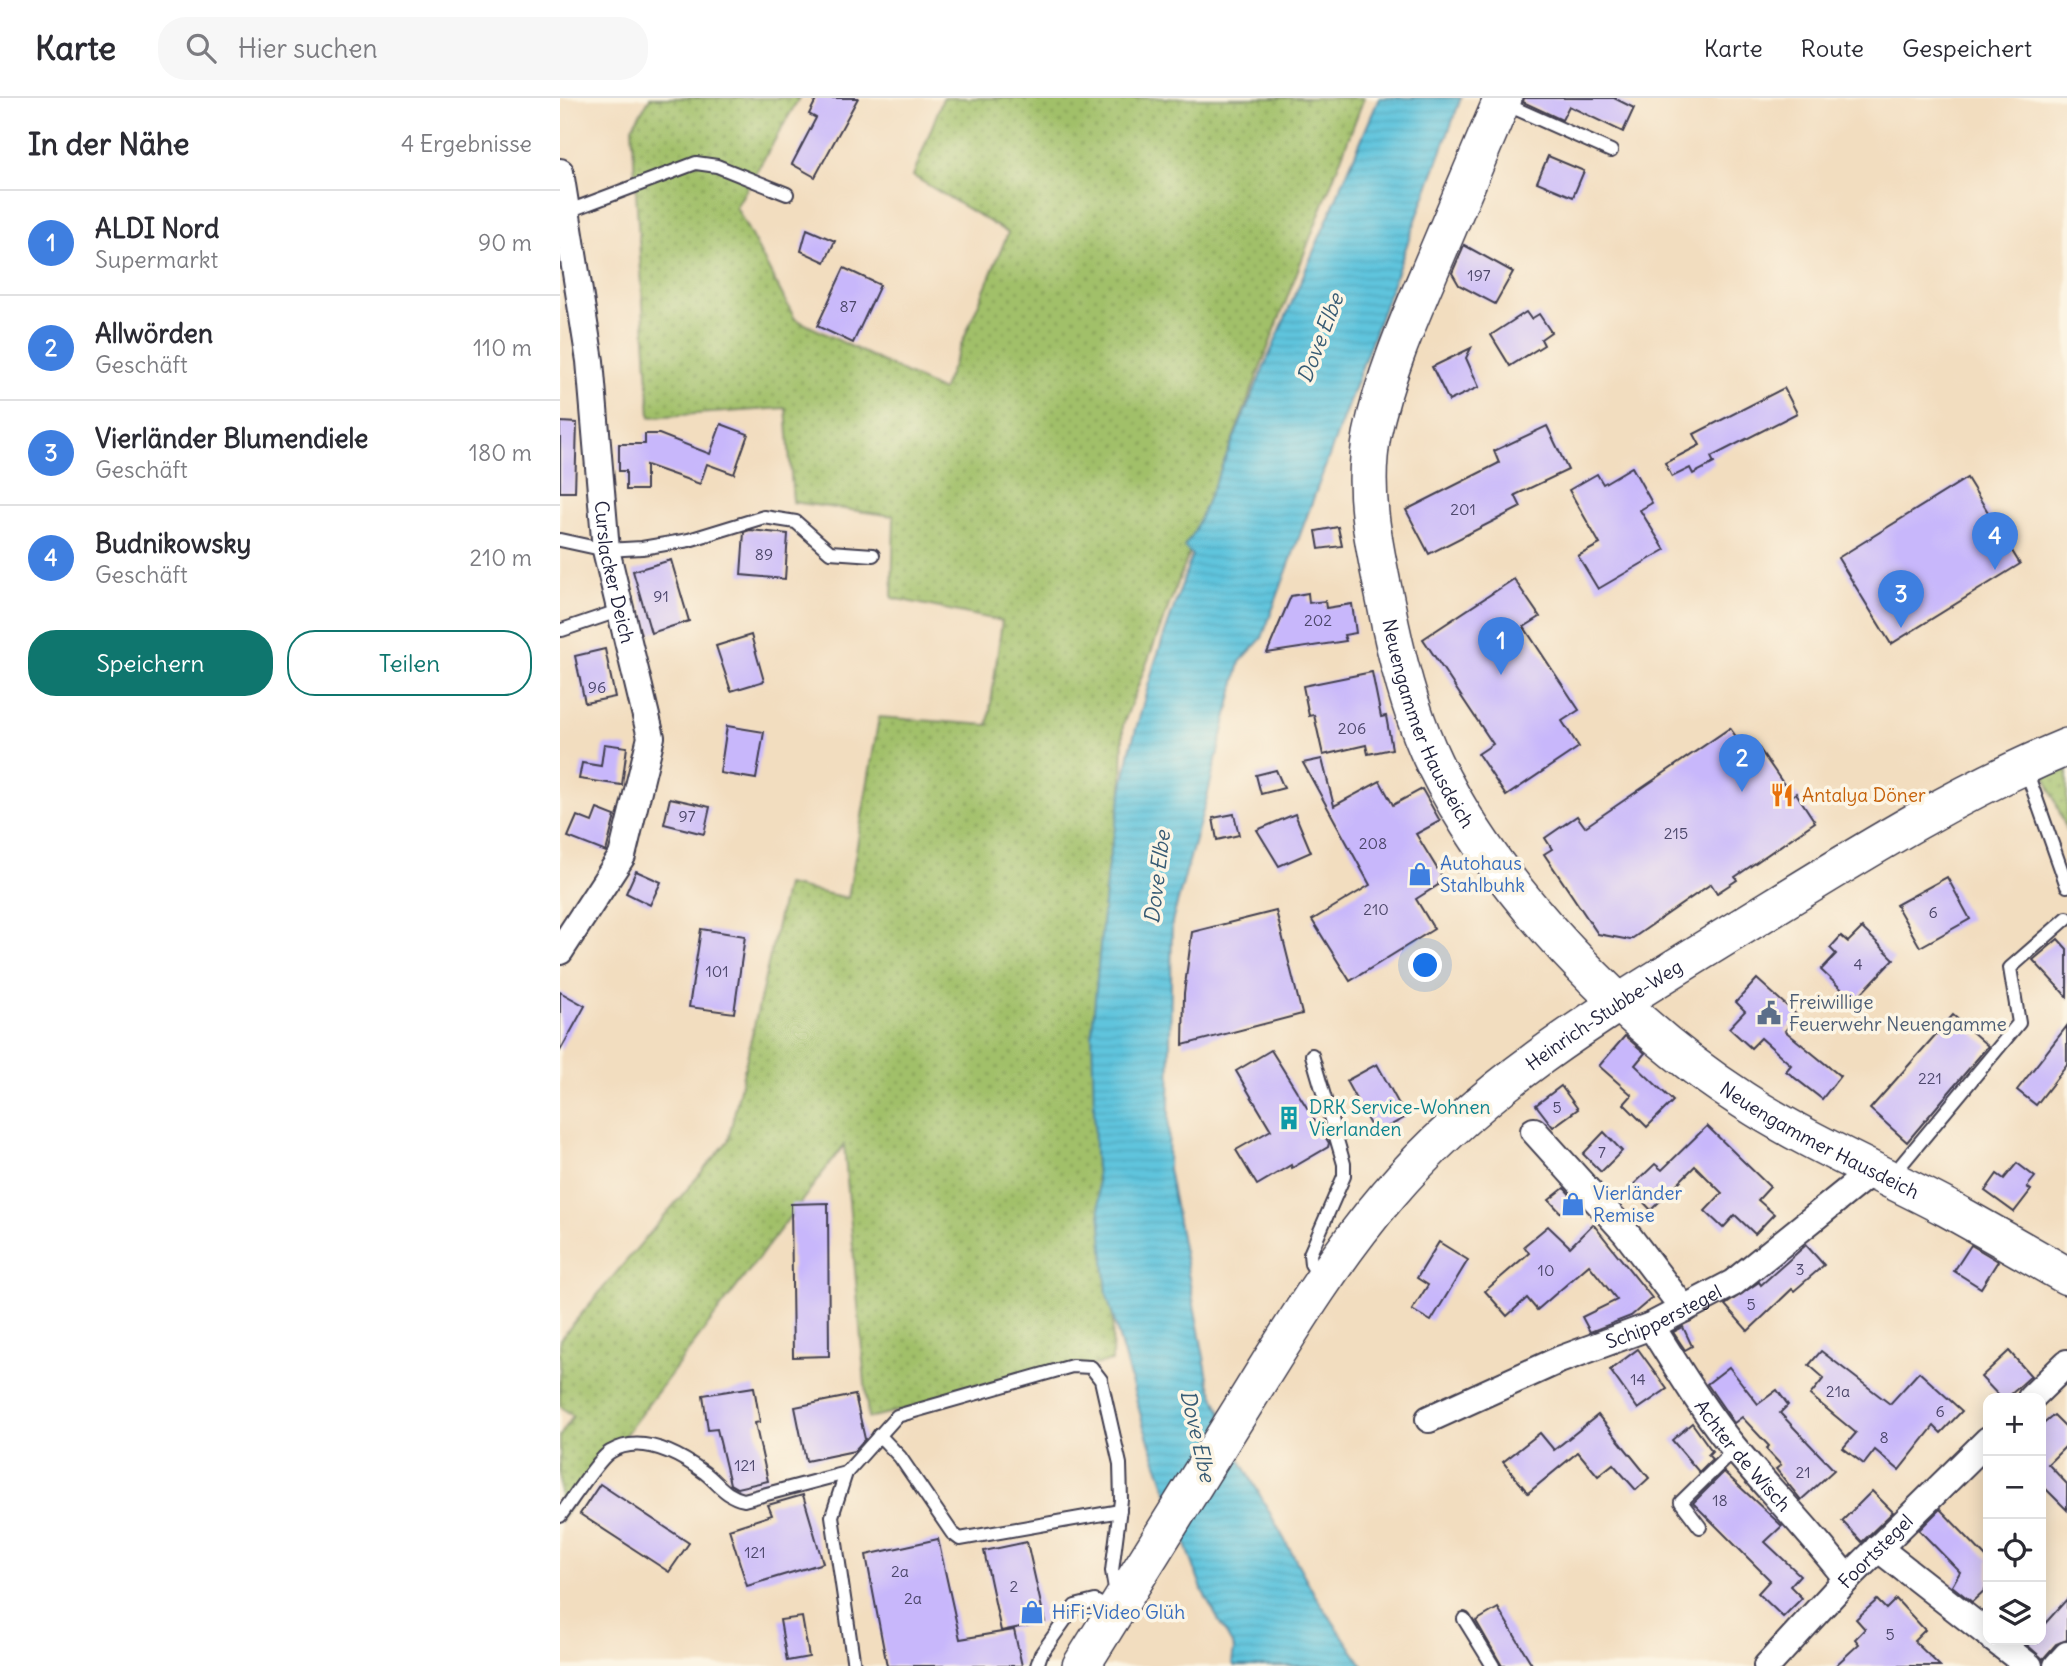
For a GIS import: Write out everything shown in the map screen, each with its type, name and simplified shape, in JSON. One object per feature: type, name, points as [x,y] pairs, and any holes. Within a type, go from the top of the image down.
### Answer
[{"type":"street","name":"Neuengammer Hausdeich","points":[[1502,100],[1408,320],[1385,387],[1368,467],[1370,526],[1401,670],[1420,730],[1435,765],[1476,833],[1507,876],[1567,948],[1620,1002],[1691,1065],[1742,1099],[1880,1175],[1947,1208],[2067,1276]]},
{"type":"street","name":"Curslacker Deich","points":[[560,172],[590,361],[606,550],[651,737],[622,856],[561,948]]},
{"type":"street","name":"Heinrich-Stubbe-Weg","points":[[1081,1666],[1322,1281],[1388,1195],[1451,1128],[1519,1070],[1620,1002],[1947,803],[2024,764],[2067,747]]},
{"type":"street","points":[[1534,1131],[1626,1233],[1684,1309]]},
{"type":"street","name":"Schipperstegel","points":[[1429,1419],[1559,1360],[1650,1326],[1733,1283],[1880,1175]]},
{"type":"street","name":"Achter de Wisch","points":[[1650,1326],[1697,1399],[1735,1449],[1812,1532],[1847,1579]]},
{"type":"street","points":[[2036,1393],[2067,1363]]},
{"type":"street","name":"Foortstegel","points":[[1767,1666],[1847,1579],[1983,1445]]},
{"type":"street","points":[[1878,1548],[1983,1630]]},
{"type":"street","points":[[2002,1645],[2029,1666]]},
{"type":"street","points":[[2057,1666],[2067,1655]]},
{"type":"lane","points":[[1502,100],[1611,151]]},
{"type":"lane","points":[[566,212],[695,163],[717,166],[787,194]]},
{"type":"lane","points":[[560,540],[606,550],[689,540],[764,517],[796,522],[830,551],[873,555]]},
{"type":"lane","points":[[562,630],[621,610]]},
{"type":"lane","points":[[2024,764],[2067,886]]},
{"type":"lane","points":[[1880,1175],[2020,1023],[2010,968],[2067,918]]},
{"type":"lane","points":[[1312,1055],[1345,1164],[1344,1176],[1310,1254],[1311,1264],[1322,1281]]},
{"type":"lane","points":[[854,1666],[832,1516],[846,1473],[897,1416],[1072,1366],[1091,1367],[1101,1380],[1120,1464],[1120,1511],[1112,1571],[1117,1609],[1095,1601],[1075,1606],[1041,1654],[1037,1666]]},
{"type":"lane","points":[[879,1435],[900,1457],[952,1533],[960,1539],[1120,1511]]},
{"type":"lane","points":[[560,1517],[608,1453],[634,1444],[653,1446],[690,1462],[713,1479],[729,1497],[744,1500],[846,1473]]},
{"type":"lane","points":[[1700,1527],[1681,1502],[1735,1449]]},
{"type":"lane","points":[[1464,1619],[1493,1666]]},
{"type":"green space","points":[[650,98],[799,98],[736,207],[795,319],[942,391],[1008,233],[913,176],[943,98],[1364,98],[1123,725],[1112,1361],[868,1418],[844,1145],[560,1521],[560,1436],[573,1416],[560,1406],[560,1339],[728,1141],[786,885],[848,898],[879,717],[988,725],[1002,621],[892,598],[894,516],[793,502],[786,408],[650,417],[632,127]]},
{"type":"green space","points":[[2067,766],[2067,831],[2045,776]]},
{"type":"water","name":"Dove Elbe","points":[[1379,98],[1461,98],[1262,638],[1240,662],[1207,797],[1172,922],[1168,1169],[1209,1383],[1239,1457],[1315,1595],[1363,1666],[1235,1666],[1232,1664],[1234,1648],[1203,1592],[1144,1427],[1107,1295],[1095,1155],[1092,1031],[1107,870],[1130,750],[1155,662],[1192,555],[1184,547],[1193,534]]},
{"type":"building","points":[[817,98],[858,98],[815,177],[792,164],[816,118],[809,114]]},
{"type":"building","points":[[1524,98],[1614,98],[1634,108],[1623,132],[1569,106],[1562,120],[1523,102]]},
{"type":"building","points":[[1548,156],[1584,171],[1573,197],[1537,182]]},
{"type":"building","points":[[807,229],[835,241],[825,262],[801,251]]},
{"type":"building","points":[[1464,245],[1513,272],[1495,304],[1459,285],[1452,273]]},
{"type":"building","points":[[844,268],[880,285],[853,343],[817,326]]},
{"type":"building","points":[[1526,312],[1531,319],[1539,314],[1551,332],[1541,339],[1544,345],[1510,366],[1491,335]]},
{"type":"building","points":[[1471,348],[1466,358],[1479,387],[1449,401],[1432,367]]},
{"type":"building","points":[[1784,388],[1797,413],[1711,457],[1714,463],[1693,474],[1690,468],[1672,477],[1665,463],[1700,445],[1694,434]]},
{"type":"building","points":[[560,422],[577,423],[575,492],[560,492]]},
{"type":"building","points":[[721,424],[748,434],[734,474],[707,464],[700,484],[646,465],[646,490],[626,490],[626,471],[619,471],[619,444],[645,444],[645,434],[659,434],[710,454]]},
{"type":"building","points":[[1547,426],[1568,470],[1515,495],[1521,507],[1429,554],[1406,510],[1499,463],[1494,451]]},
{"type":"building","points":[[1632,467],[1652,503],[1640,510],[1665,550],[1598,589],[1578,556],[1600,544],[1569,490],[1597,474],[1603,484]]},
{"type":"building","points":[[1967,478],[2020,564],[1891,644],[1838,558]]},
{"type":"building","points":[[1338,527],[1342,546],[1319,549],[1316,531]]},
{"type":"building","points":[[750,530],[788,534],[785,579],[741,575],[744,532]]},
{"type":"building","points":[[671,560],[689,621],[651,633],[633,571]]},
{"type":"building","points":[[1514,579],[1540,617],[1524,627],[1579,710],[1562,721],[1579,747],[1506,796],[1478,754],[1493,744],[1423,639]]},
{"type":"building","points":[[1308,593],[1309,603],[1325,601],[1326,608],[1352,604],[1356,633],[1344,635],[1346,641],[1267,653],[1291,596]]},
{"type":"building","points":[[751,635],[764,681],[731,691],[716,646]]},
{"type":"building","points":[[605,649],[615,697],[585,703],[575,656]]},
{"type":"building","points":[[1372,672],[1381,717],[1386,716],[1392,749],[1368,754],[1366,745],[1323,755],[1314,715],[1309,716],[1303,686]]},
{"type":"building","points":[[727,726],[764,732],[756,779],[720,773]]},
{"type":"building","points":[[1730,728],[1744,748],[1754,741],[1792,796],[1796,793],[1815,822],[1735,877],[1737,880],[1717,893],[1711,884],[1630,940],[1598,934],[1544,854],[1552,849],[1545,838],[1577,816],[1585,827]]},
{"type":"building","points":[[604,744],[627,747],[622,785],[579,779],[582,763],[601,766]]},
{"type":"building","points":[[1322,759],[1334,806],[1380,781],[1393,805],[1422,789],[1440,821],[1416,834],[1441,875],[1438,885],[1416,899],[1434,929],[1350,981],[1312,920],[1370,885],[1303,763]]},
{"type":"building","points":[[1276,770],[1284,788],[1261,794],[1256,775]]},
{"type":"building","points":[[670,798],[710,807],[704,834],[664,824]]},
{"type":"building","points":[[597,809],[615,816],[606,852],[568,837],[577,816],[592,822]]},
{"type":"building","points":[[1234,814],[1239,835],[1217,840],[1213,818]]},
{"type":"building","points":[[1295,814],[1311,852],[1279,866],[1257,830]]},
{"type":"building","points":[[636,871],[661,882],[650,905],[626,893]]},
{"type":"building","points":[[1947,877],[1970,919],[1920,947],[1896,905]]},
{"type":"building","points":[[1276,911],[1302,1014],[1183,1045],[1184,993],[1192,932]]},
{"type":"building","points":[[1862,928],[1894,959],[1854,1001],[1821,970],[1836,954],[1830,948],[1841,936],[1848,942]]},
{"type":"building","points":[[701,929],[745,936],[734,1013],[689,1007]]},
{"type":"building","points":[[2058,939],[2067,949],[2067,997],[2033,960]]},
{"type":"building","points":[[1757,979],[1798,1016],[1785,1031],[1840,1076],[1822,1099],[1786,1071],[1791,1065],[1761,1038],[1751,1048],[1729,1028],[1745,1011],[1736,1002]]},
{"type":"building","points":[[560,992],[585,1006],[560,1051]]},
{"type":"building","points":[[1953,1015],[1988,1046],[1907,1142],[1870,1109]]},
{"type":"building","points":[[2067,1026],[2067,1065],[2036,1105],[2017,1090]]},
{"type":"building","points":[[1625,1036],[1645,1053],[1635,1065],[1673,1101],[1647,1127],[1624,1104],[1632,1095],[1599,1066]]},
{"type":"building","name":"DRK Service-Wohnen Vierlanden","points":[[1271,1050],[1329,1143],[1328,1147],[1292,1168],[1291,1165],[1257,1185],[1236,1150],[1271,1130],[1236,1071]]},
{"type":"building","points":[[1377,1064],[1406,1117],[1375,1134],[1346,1081]]},
{"type":"building","points":[[1561,1086],[1578,1109],[1553,1127],[1536,1105]]},
{"type":"building","points":[[1707,1126],[1770,1187],[1758,1200],[1774,1214],[1755,1234],[1735,1215],[1723,1228],[1705,1211],[1722,1193],[1695,1166],[1651,1210],[1630,1188],[1655,1164],[1662,1170]]},
{"type":"building","points":[[1604,1132],[1622,1151],[1601,1172],[1583,1154]]},
{"type":"building","points":[[2017,1163],[2035,1177],[2027,1187],[2031,1190],[2014,1212],[1985,1191],[1997,1174],[2004,1179]]},
{"type":"building","points":[[1564,1188],[1574,1199],[1561,1213],[1549,1200]]},
{"type":"building","points":[[828,1203],[829,1356],[793,1357],[791,1204]]},
{"type":"building","points":[[1593,1224],[1652,1298],[1631,1316],[1590,1332],[1582,1317],[1617,1300],[1589,1265],[1537,1310],[1527,1298],[1507,1316],[1485,1291],[1529,1253],[1524,1246],[1548,1226],[1570,1247]]},
{"type":"building","points":[[1439,1242],[1468,1260],[1431,1321],[1412,1310],[1428,1285],[1417,1278]]},
{"type":"building","points":[[1806,1245],[1824,1265],[1794,1291],[1792,1289],[1748,1331],[1725,1305],[1759,1282],[1761,1285]]},
{"type":"building","points":[[1971,1245],[1998,1261],[1981,1288],[1954,1271]]},
{"type":"building","points":[[1683,1327],[1692,1346],[1685,1350],[1673,1332]]},
{"type":"building","points":[[1638,1349],[1667,1389],[1638,1409],[1610,1370]]},
{"type":"building","points":[[1821,1351],[1890,1404],[1919,1372],[1962,1411],[1941,1433],[1934,1426],[1899,1470],[1875,1450],[1864,1464],[1843,1448],[1856,1433],[1810,1395],[1824,1378],[1809,1365]]},
{"type":"building","points":[[2009,1351],[2031,1376],[2012,1393],[1996,1393],[1981,1377]]},
{"type":"building","points":[[1729,1367],[1758,1404],[1777,1390],[1788,1405],[1780,1413],[1834,1470],[1801,1500],[1776,1469],[1781,1465],[1766,1449],[1769,1446],[1742,1417],[1734,1423],[1707,1384]]},
{"type":"building","points":[[754,1387],[760,1422],[755,1423],[768,1481],[737,1488],[730,1484],[717,1429],[708,1430],[703,1395]]},
{"type":"building","points":[[855,1395],[865,1439],[854,1451],[806,1461],[795,1407]]},
{"type":"building","points":[[1598,1415],[1649,1478],[1636,1490],[1613,1464],[1598,1476],[1578,1452],[1528,1493],[1503,1462],[1540,1433],[1554,1450]]},
{"type":"building","points":[[2054,1415],[2067,1428],[2067,1445],[2048,1464],[2067,1484],[2067,1510],[2046,1489],[2046,1422]]},
{"type":"building","points":[[1692,1423],[1712,1451],[1708,1455],[1712,1459],[1699,1472],[1672,1440]]},
{"type":"building","points":[[1724,1472],[1782,1526],[1765,1542],[1800,1575],[1790,1586],[1802,1598],[1783,1617],[1758,1593],[1770,1580],[1693,1503]]},
{"type":"building","points":[[600,1484],[689,1543],[669,1572],[580,1514]]},
{"type":"building","points":[[1872,1491],[1893,1512],[1862,1542],[1842,1521]]},
{"type":"building","points":[[803,1495],[823,1563],[747,1586],[729,1529],[772,1515],[768,1505]]},
{"type":"building","points":[[1940,1509],[1983,1554],[1983,1592],[1972,1602],[1952,1586],[1960,1572],[1919,1530]]},
{"type":"building","points":[[938,1539],[960,1639],[1014,1630],[1022,1666],[887,1666],[866,1555]]},
{"type":"building","points":[[1027,1542],[1045,1622],[1001,1631],[984,1551]]},
{"type":"building","points":[[1896,1599],[1925,1630],[1914,1641],[1940,1666],[1835,1666],[1859,1644],[1855,1639],[1865,1629],[1856,1619],[1877,1600],[1886,1609]]},
{"type":"building","points":[[2067,1599],[2067,1640],[2056,1644],[2043,1659],[2027,1645],[2046,1645],[2046,1622]]},
{"type":"building","points":[[1498,1608],[1533,1666],[1502,1666],[1476,1621]]},
{"type":"building","points":[[802,1617],[809,1657],[787,1661],[780,1620]]},
{"type":"place","name":"Budnikowsky","points":[[1995,570]]},
{"type":"place","name":"Vierländer Blumendiele","points":[[1901,628]]},
{"type":"place","name":"ALDI Nord","points":[[1501,675]]},
{"type":"place","name":"Allwörden","points":[[1742,792]]},
{"type":"place","name":"Antalya Döner","points":[[1782,795]]},
{"type":"place","name":"Autohaus Stahlbuhk","points":[[1420,874]]},
{"type":"place","name":"Freiwillige Feuerwehr Neuengamme","points":[[1769,1013]]},
{"type":"place","name":"DRK Service-Wohnen Vierlanden","points":[[1289,1118]]},
{"type":"place","name":"Vierländer Remise","points":[[1573,1204]]},
{"type":"place","name":"HiFi-Video Glüh","points":[[1032,1612]]}]
